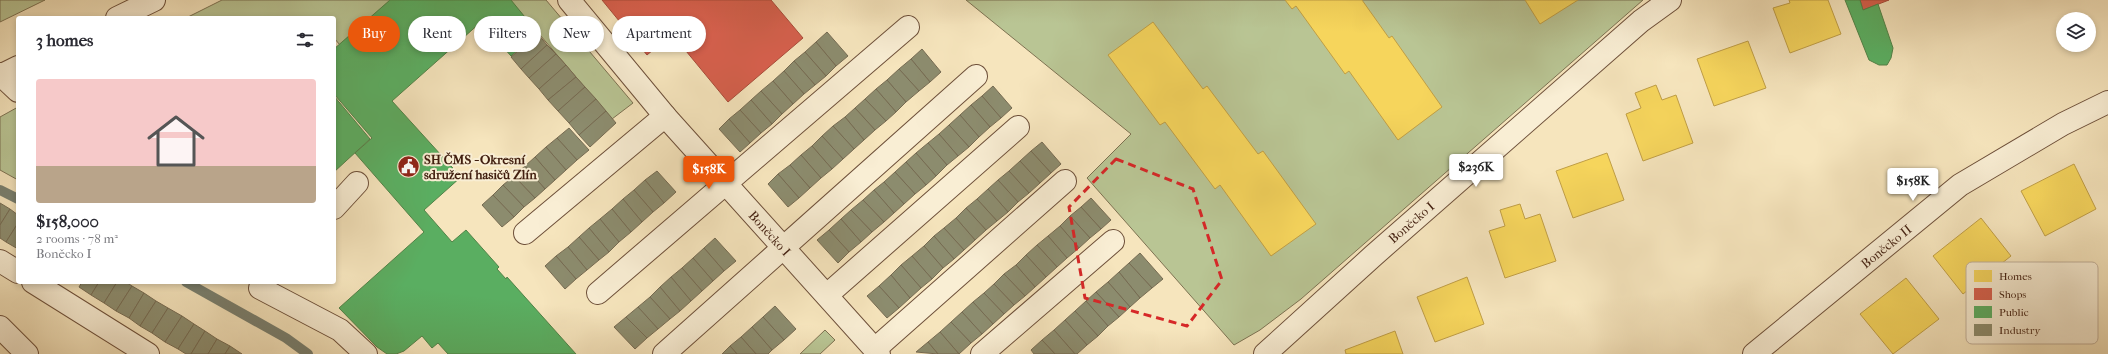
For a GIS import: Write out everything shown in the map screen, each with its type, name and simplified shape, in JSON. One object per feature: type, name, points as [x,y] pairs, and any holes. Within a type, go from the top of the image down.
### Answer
[{"type":"street","name":"Boněcko I","points":[[569,0],[665,116],[877,352]]},
{"type":"street","name":"Boněcko I","points":[[1265,354],[1373,256],[1641,21],[1670,0]]},
{"type":"street","points":[[124,16],[150,8]]},
{"type":"street","points":[[598,293],[908,27]]},
{"type":"street","points":[[5,73],[16,88]]},
{"type":"street","points":[[664,354],[784,249],[976,76]]},
{"type":"street","name":"Boněcko II","points":[[1754,354],[1960,185],[2064,124],[2108,102]]},
{"type":"street","points":[[525,233],[665,116]]},
{"type":"street","points":[[827,295],[1018,127]]},
{"type":"street","points":[[877,352],[1064,181]]},
{"type":"street","points":[[336,206],[358,183]]},
{"type":"street","points":[[982,354],[1113,241]]},
{"type":"street","points":[[0,261],[16,271]]},
{"type":"street","points":[[36,284],[148,354]]},
{"type":"street","points":[[259,284],[340,330],[366,354]]},
{"type":"street","points":[[0,327],[27,354]]},
{"type":"highlighted area","points":[[1116,159],[1193,189],[1222,280],[1187,326],[1085,298],[1069,207]]},
{"type":"green space","points":[[0,0],[45,0],[0,22]]},
{"type":"green space","points":[[222,0],[391,0],[373,16],[348,16],[348,38],[340,45],[336,40],[336,16],[190,16]]},
{"type":"green space","points":[[510,0],[546,0],[560,16],[549,16],[549,46],[541,36],[541,16],[524,16]]},
{"type":"green space","points":[[966,0],[1643,0],[1301,299],[1260,330],[1234,345],[1087,178],[1131,134]]},
{"type":"green space","points":[[555,52],[590,52],[633,103],[612,119]]},
{"type":"green space","points":[[16,108],[16,179],[0,170],[0,117]]},
{"type":"green space","points":[[825,330],[835,340],[820,354],[800,354]]},
{"type":"building: Homes","points":[[1285,0],[1362,0],[1389,38],[1392,36],[1442,107],[1398,140],[1349,71],[1345,74],[1296,6],[1292,9]]},
{"type":"building: Homes","points":[[1525,0],[1578,0],[1540,24]]},
{"type":"building: Homes","points":[[1789,0],[1828,0],[1841,34],[1790,53],[1773,8],[1790,3]]},
{"type":"building: Homes","points":[[1153,22],[1203,89],[1207,86],[1258,154],[1263,151],[1316,224],[1271,256],[1220,185],[1215,189],[1165,122],[1160,125],[1108,55]]},
{"type":"building: Homes","points":[[1748,41],[1766,88],[1714,106],[1697,59]]},
{"type":"building: Homes","points":[[1656,85],[1662,100],[1676,95],[1693,143],[1643,161],[1626,114],[1641,108],[1635,93]]},
{"type":"building: Homes","points":[[1607,153],[1624,200],[1573,218],[1556,171]]},
{"type":"building: Homes","points":[[2074,164],[2096,209],[2045,236],[2021,191]]},
{"type":"building: Homes","points":[[1520,204],[1525,219],[1540,214],[1556,261],[1505,278],[1489,231],[1505,226],[1500,210]]},
{"type":"building: Homes","points":[[1981,218],[2011,256],[2003,262],[1966,262],[1966,292],[1963,294],[1933,256]]},
{"type":"building: Homes","points":[[1467,277],[1484,324],[1435,342],[1417,297]]},
{"type":"building: Homes","points":[[1906,278],[1939,319],[1893,354],[1860,314]]},
{"type":"building: Homes","points":[[1395,331],[1403,354],[1346,354],[1345,350]]},
{"type":"building: Shops","points":[[602,0],[771,0],[803,38],[728,102],[687,52],[706,52],[706,16],[615,16]]},
{"type":"building: Shops","points":[[1860,0],[1889,0],[1863,10]]},
{"type":"building: Public","name":"SH ČMS - Okresní sdružení hasičů Zlín","points":[[390,0],[511,0],[524,16],[474,16],[474,28],[466,35],[466,16],[408,16],[408,52],[447,52],[392,101],[461,177],[424,210],[452,242],[466,230],[499,267],[497,269],[506,279],[507,277],[576,354],[448,354],[438,343],[432,348],[422,336],[404,351],[396,354],[387,354],[377,347],[339,308],[424,232],[355,153],[372,138],[336,96],[336,47],[348,37],[348,52],[400,52],[400,16],[372,16]]},
{"type":"building: Public","points":[[1845,0],[1860,0],[1863,10],[1878,4],[1893,48],[1891,58],[1887,65],[1879,65],[1869,60]]},
{"type":"building: Public","name":"SH ČMS - Okresní sdružení hasičů Zlín","points":[[507,52],[516,52],[511,56]]},
{"type":"building: Public","points":[[336,98],[370,139],[336,170]]},
{"type":"building: Industry","points":[[827,32],[848,56],[836,66],[816,42]]},
{"type":"building: Industry","points":[[541,38],[547,45],[541,51]]},
{"type":"building: Industry","points":[[816,42],[836,66],[826,76],[805,52]]},
{"type":"building: Industry","points":[[547,45],[549,47],[549,52],[554,52],[556,54],[529,78],[521,69]]},
{"type":"building: Industry","points":[[922,49],[941,72],[930,82],[911,59]]},
{"type":"building: Industry","points":[[517,52],[539,52],[521,69],[511,57]]},
{"type":"building: Industry","points":[[805,52],[826,76],[815,85],[794,61]]},
{"type":"building: Industry","points":[[556,54],[566,65],[539,89],[529,78]]},
{"type":"building: Industry","points":[[911,59],[930,82],[919,91],[899,69]]},
{"type":"building: Industry","points":[[794,61],[815,85],[804,94],[784,71]]},
{"type":"building: Industry","points":[[566,65],[576,77],[548,100],[539,89]]},
{"type":"building: Industry","points":[[899,69],[919,91],[906,102],[887,80]]},
{"type":"building: Industry","points":[[784,71],[804,94],[793,104],[773,81]]},
{"type":"building: Industry","points":[[576,77],[585,87],[558,111],[548,100]]},
{"type":"building: Industry","points":[[887,80],[906,102],[896,112],[876,89]]},
{"type":"building: Industry","points":[[773,81],[793,104],[782,114],[761,91]]},
{"type":"building: Industry","points":[[993,86],[1012,108],[1001,118],[982,96]]},
{"type":"building: Industry","points":[[585,87],[596,99],[569,123],[558,111]]},
{"type":"building: Industry","points":[[876,89],[896,112],[886,121],[865,99]]},
{"type":"building: Industry","points":[[761,91],[782,114],[772,124],[751,100]]},
{"type":"building: Industry","points":[[982,96],[1001,118],[990,127],[971,105]]},
{"type":"building: Industry","points":[[596,99],[606,111],[579,135],[569,123]]},
{"type":"building: Industry","points":[[865,99],[886,121],[875,130],[855,108]]},
{"type":"building: Industry","points":[[751,100],[772,124],[761,133],[740,110]]},
{"type":"building: Industry","points":[[971,105],[990,127],[979,137],[960,115]]},
{"type":"building: Industry","points":[[855,108],[875,130],[864,140],[845,117]]},
{"type":"building: Industry","points":[[740,110],[761,133],[750,143],[729,119]]},
{"type":"building: Industry","points":[[606,111],[616,123],[590,147],[579,135]]},
{"type":"building: Industry","points":[[960,115],[979,137],[969,147],[949,125]]},
{"type":"building: Industry","points":[[845,117],[864,140],[854,149],[833,126]]},
{"type":"building: Industry","points":[[729,119],[750,143],[740,152],[719,129]]},
{"type":"building: Industry","points":[[949,125],[969,147],[958,156],[939,134]]},
{"type":"building: Industry","points":[[833,126],[854,149],[843,159],[822,136]]},
{"type":"building: Industry","points":[[569,128],[589,150],[577,160],[557,138]]},
{"type":"building: Industry","points":[[939,134],[958,156],[947,165],[928,143]]},
{"type":"building: Industry","points":[[822,136],[843,159],[832,169],[812,146]]},
{"type":"building: Industry","points":[[557,138],[577,160],[566,170],[546,147]]},
{"type":"building: Industry","points":[[1042,142],[1061,164],[1051,173],[1031,151]]},
{"type":"building: Industry","points":[[928,143],[947,165],[936,176],[916,153]]},
{"type":"building: Industry","points":[[812,146],[832,169],[821,178],[801,155]]},
{"type":"building: Industry","points":[[546,147],[566,170],[555,180],[535,157]]},
{"type":"building: Industry","points":[[1031,151],[1051,173],[1040,183],[1020,161]]},
{"type":"building: Industry","points":[[916,153],[936,176],[926,185],[906,162]]},
{"type":"building: Industry","points":[[801,155],[821,178],[810,188],[790,165]]},
{"type":"building: Industry","points":[[535,157],[555,180],[545,189],[525,166]]},
{"type":"building: Industry","points":[[1020,161],[1040,183],[1029,193],[1009,171]]},
{"type":"building: Industry","points":[[906,162],[926,185],[915,194],[895,172]]},
{"type":"building: Industry","points":[[790,165],[810,188],[799,198],[778,174]]},
{"type":"building: Industry","points":[[525,166],[545,189],[535,198],[514,176]]},
{"type":"building: Industry","points":[[657,171],[676,192],[664,203],[645,180]]},
{"type":"building: Industry","points":[[1009,171],[1029,193],[1018,202],[998,180]]},
{"type":"building: Industry","points":[[895,172],[915,194],[904,204],[884,182]]},
{"type":"building: Industry","points":[[778,174],[799,198],[788,207],[768,184]]},
{"type":"building: Industry","points":[[514,176],[535,198],[524,207],[503,185]]},
{"type":"building: Industry","points":[[645,180],[664,203],[653,212],[634,190]]},
{"type":"building: Industry","points":[[998,180],[1018,202],[1008,212],[988,189]]},
{"type":"building: Industry","points":[[884,182],[904,204],[894,213],[874,190]]},
{"type":"building: Industry","points":[[503,185],[524,207],[514,217],[493,195]]},
{"type":"building: Industry","points":[[988,189],[1008,212],[997,221],[977,199]]},
{"type":"building: Industry","points":[[634,190],[653,212],[642,222],[623,199]]},
{"type":"building: Industry","points":[[874,190],[894,213],[884,222],[863,200]]},
{"type":"building: Industry","points":[[493,195],[514,217],[502,227],[482,205]]},
{"type":"building: Industry","points":[[1091,198],[1111,220],[1101,229],[1081,207]]},
{"type":"building: Industry","points":[[623,199],[642,222],[631,232],[612,209]]},
{"type":"building: Industry","points":[[977,199],[997,221],[986,230],[966,208]]},
{"type":"building: Industry","points":[[863,200],[884,222],[872,232],[851,210]]},
{"type":"building: Industry","points":[[0,203],[10,209],[0,225]]},
{"type":"building: Industry","points":[[1081,207],[1101,229],[1090,238],[1070,216]]},
{"type":"building: Industry","points":[[966,208],[986,230],[975,240],[956,218]]},
{"type":"building: Industry","points":[[10,209],[16,214],[16,226],[6,242],[0,238],[0,225]]},
{"type":"building: Industry","points":[[612,209],[631,232],[619,242],[600,219]]},
{"type":"building: Industry","points":[[851,210],[872,232],[861,242],[841,219]]},
{"type":"building: Industry","points":[[1070,216],[1090,238],[1079,248],[1060,226]]},
{"type":"building: Industry","points":[[956,218],[975,240],[964,250],[944,228]]},
{"type":"building: Industry","points":[[600,219],[619,242],[609,252],[589,228]]},
{"type":"building: Industry","points":[[841,219],[861,242],[849,252],[829,230]]},
{"type":"building: Industry","points":[[16,226],[16,248],[6,242]]},
{"type":"building: Industry","points":[[1060,226],[1079,248],[1067,258],[1048,236]]},
{"type":"building: Industry","points":[[589,228],[609,252],[599,260],[579,237]]},
{"type":"building: Industry","points":[[944,228],[964,250],[954,259],[934,236]]},
{"type":"building: Industry","points":[[829,230],[849,252],[838,263],[817,240]]},
{"type":"building: Industry","points":[[934,236],[954,259],[943,268],[924,246]]},
{"type":"building: Industry","points":[[1048,236],[1067,258],[1057,267],[1037,245]]},
{"type":"building: Industry","points":[[579,237],[599,260],[587,270],[568,247]]},
{"type":"building: Industry","points":[[715,238],[736,261],[724,271],[704,248]]},
{"type":"building: Industry","points":[[1037,245],[1057,267],[1046,277],[1026,255]]},
{"type":"building: Industry","points":[[924,246],[943,268],[932,279],[912,256]]},
{"type":"building: Industry","points":[[568,247],[587,270],[576,279],[556,256]]},
{"type":"building: Industry","points":[[704,248],[724,271],[713,281],[693,258]]},
{"type":"building: Industry","points":[[1140,253],[1163,279],[1152,288],[1129,263]]},
{"type":"building: Industry","points":[[1026,255],[1046,277],[1035,287],[1016,265]]},
{"type":"building: Industry","points":[[556,256],[576,279],[565,289],[545,266]]},
{"type":"building: Industry","points":[[912,256],[932,279],[921,288],[901,265]]},
{"type":"building: Industry","points":[[693,258],[713,281],[702,291],[682,268]]},
{"type":"building: Industry","points":[[1129,263],[1152,288],[1140,298],[1119,272]]},
{"type":"building: Industry","points":[[901,265],[921,288],[910,298],[891,275]]},
{"type":"building: Industry","points":[[1016,265],[1035,287],[1025,296],[1004,274]]},
{"type":"building: Industry","points":[[682,268],[702,291],[691,301],[671,277]]},
{"type":"building: Industry","points":[[1119,272],[1140,298],[1130,307],[1108,282]]},
{"type":"building: Industry","points":[[1004,274],[1025,296],[1014,305],[994,284]]},
{"type":"building: Industry","points":[[891,275],[910,298],[899,308],[879,286]]},
{"type":"building: Industry","points":[[671,277],[691,301],[680,311],[660,287]]},
{"type":"building: Industry","points":[[1108,282],[1130,307],[1119,317],[1096,292]]},
{"type":"building: Industry","points":[[81,284],[98,284],[91,295],[79,287]]},
{"type":"building: Industry","points":[[98,284],[116,284],[104,303],[91,295]]},
{"type":"building: Industry","points":[[116,284],[129,284],[132,286],[116,311],[104,303]]},
{"type":"building: Industry","points":[[994,284],[1014,305],[1004,314],[984,293]]},
{"type":"building: Industry","points":[[132,286],[144,293],[129,318],[116,311]]},
{"type":"building: Industry","points":[[879,286],[899,308],[887,318],[867,296]]},
{"type":"building: Industry","points":[[660,287],[680,311],[670,319],[650,297]]},
{"type":"building: Industry","points":[[1096,292],[1119,317],[1108,326],[1086,301]]},
{"type":"building: Industry","points":[[144,293],[156,301],[140,326],[129,318]]},
{"type":"building: Industry","points":[[984,293],[1004,314],[993,324],[973,302]]},
{"type":"building: Industry","points":[[650,297],[670,319],[658,329],[638,307]]},
{"type":"building: Industry","points":[[156,301],[168,308],[152,333],[140,326]]},
{"type":"building: Industry","points":[[1086,301],[1108,326],[1098,336],[1075,311]]},
{"type":"building: Industry","points":[[973,302],[993,324],[982,334],[962,312]]},
{"type":"building: Industry","points":[[775,306],[796,329],[784,340],[763,317]]},
{"type":"building: Industry","points":[[638,307],[658,329],[647,338],[626,317]]},
{"type":"building: Industry","points":[[168,308],[182,316],[165,342],[152,333]]},
{"type":"building: Industry","points":[[1075,311],[1098,336],[1087,345],[1065,320]]},
{"type":"building: Industry","points":[[962,312],[982,334],[971,343],[951,322]]},
{"type":"building: Industry","points":[[182,316],[194,324],[178,349],[165,342]]},
{"type":"building: Industry","points":[[626,317],[647,338],[635,349],[614,327]]},
{"type":"building: Industry","points":[[763,317],[784,340],[772,350],[752,327]]},
{"type":"building: Industry","points":[[1065,320],[1087,345],[1077,354],[1075,354],[1054,330]]},
{"type":"building: Industry","points":[[951,322],[971,343],[959,354],[940,332]]},
{"type":"building: Industry","points":[[194,324],[205,331],[191,354],[186,354],[178,349]]},
{"type":"building: Industry","points":[[752,327],[772,350],[768,354],[756,354],[741,337]]},
{"type":"building: Industry","points":[[1054,330],[1075,354],[1055,354],[1042,340]]},
{"type":"building: Industry","points":[[205,331],[217,339],[208,354],[191,354]]},
{"type":"building: Industry","points":[[940,332],[959,354],[938,354],[928,342]]},
{"type":"building: Industry","points":[[741,337],[756,354],[737,354],[730,346]]},
{"type":"building: Industry","points":[[217,339],[230,346],[225,354],[208,354]]},
{"type":"building: Industry","points":[[1042,340],[1055,354],[1034,354],[1031,350]]},
{"type":"building: Industry","points":[[928,342],[938,354],[916,352]]},
{"type":"building: Industry","points":[[230,346],[242,354],[225,354]]},
{"type":"building: Industry","points":[[730,346],[737,354],[722,354]]},
{"type":"waterway","points":[[0,190],[16,198]]},
{"type":"waterway","points":[[190,284],[286,338],[308,354]]},
{"type":"place","name":"SH ČMS - Okresní sdružení hasičů Zlín","points":[[409,166]]}]
